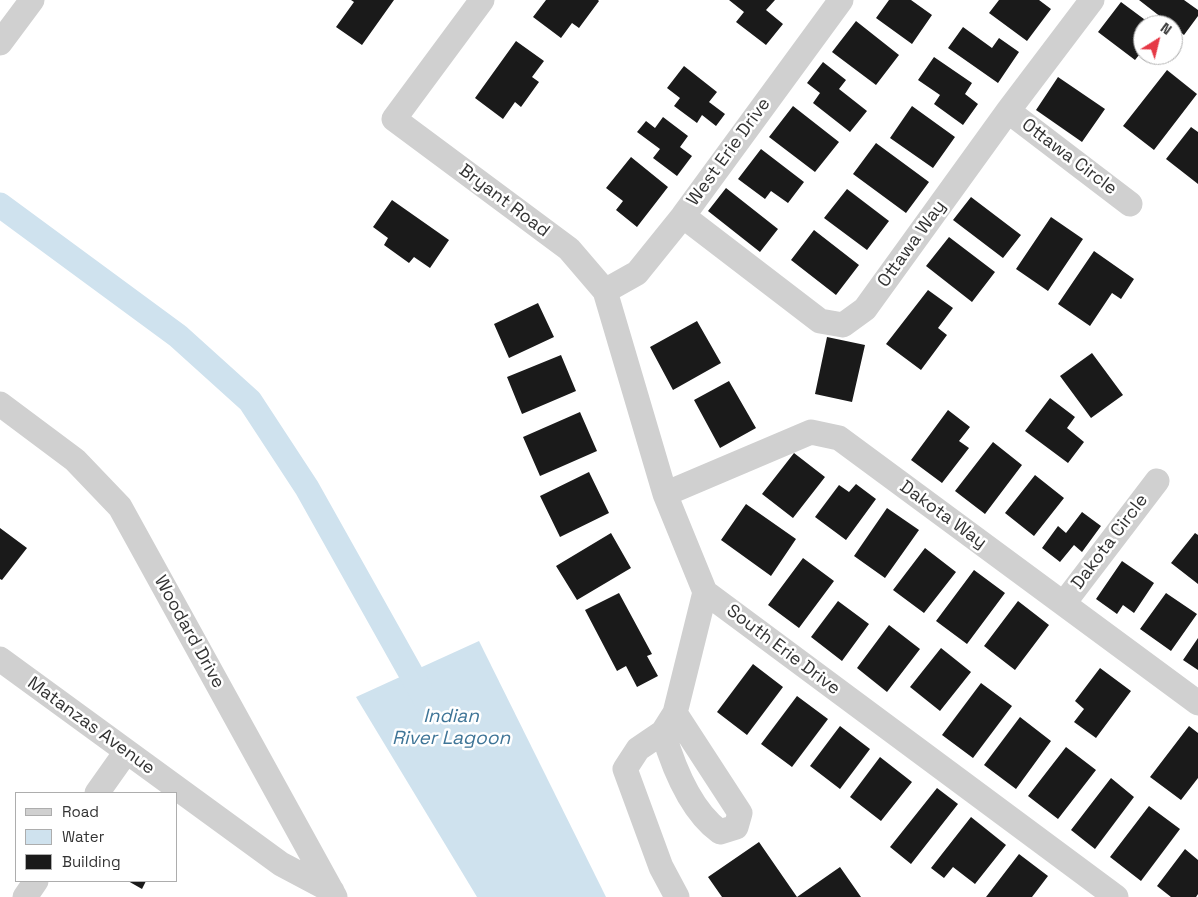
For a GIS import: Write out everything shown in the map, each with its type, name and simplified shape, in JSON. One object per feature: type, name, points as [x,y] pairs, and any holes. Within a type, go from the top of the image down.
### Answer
[{"type":"street","points":[[0,43],[32,0]]},
{"type":"street","name":"Bryant Road","points":[[482,0],[394,119],[569,249],[605,291]]},
{"type":"street","name":"West Erie Drive","points":[[605,291],[637,273],[683,216],[841,0]]},
{"type":"street","name":"Ottawa Way","points":[[683,216],[820,321],[843,325],[865,309],[1008,111],[1092,0]]},
{"type":"street","name":"Ottawa Circle","points":[[1008,111],[1130,204]]},
{"type":"street","points":[[605,291],[665,494],[705,592],[669,722],[638,749],[625,769],[661,867],[677,897]]},
{"type":"street","name":"Woodard Drive","points":[[0,404],[75,460],[120,507],[334,894]]},
{"type":"street","name":"Dakota Way","points":[[665,494],[811,432],[839,438],[1198,703]]},
{"type":"street","name":"Dakota Circle","points":[[1064,603],[1157,481]]},
{"type":"street","name":"South Erie Drive","points":[[705,592],[1116,897]]},
{"type":"street","name":"Matanzas Avenue","points":[[0,659],[281,864],[334,894]]},
{"type":"street","points":[[99,792],[126,752]]},
{"type":"street","points":[[25,897],[35,882]]},
{"type":"water","name":"Indian River Lagoon","points":[[479,641],[606,897],[477,897],[356,697]]},
{"type":"building","points":[[351,0],[394,0],[362,45],[336,27],[354,2]]},
{"type":"building","points":[[546,0],[599,1],[579,28],[572,23],[561,38],[533,17]]},
{"type":"building","points":[[729,0],[775,0],[766,10],[783,24],[766,45],[736,22],[744,12]]},
{"type":"building","points":[[889,0],[911,0],[932,15],[912,44],[876,18]]},
{"type":"building","points":[[999,0],[1039,0],[1051,9],[1027,41],[989,13]]},
{"type":"building","points":[[1139,0],[1184,0],[1198,10],[1198,16],[1184,35],[1183,15],[1158,15]]},
{"type":"building","points":[[1121,2],[1139,15],[1133,15],[1133,58],[1098,32]]},
{"type":"building","points":[[856,21],[899,55],[876,85],[832,52]]},
{"type":"building","points":[[963,27],[992,48],[999,38],[1019,52],[998,83],[948,48]]},
{"type":"building","points":[[516,41],[544,61],[532,77],[539,82],[521,107],[515,102],[503,119],[475,98]]},
{"type":"building","points":[[934,57],[972,83],[965,94],[978,104],[963,125],[934,104],[940,95],[918,80]]},
{"type":"building","points":[[823,62],[846,80],[839,89],[867,111],[850,132],[813,103],[820,93],[807,83]]},
{"type":"building","points":[[684,66],[717,92],[709,102],[725,114],[716,126],[702,115],[697,123],[674,106],[680,98],[667,88]]},
{"type":"building","points":[[1167,70],[1197,94],[1154,150],[1123,126]]},
{"type":"building","points":[[1058,77],[1105,109],[1082,142],[1036,110]]},
{"type":"building","points":[[793,106],[839,142],[815,172],[769,137]]},
{"type":"building","points":[[912,106],[955,137],[933,168],[890,138]]},
{"type":"building","points":[[663,117],[688,136],[680,147],[692,156],[677,176],[653,158],[660,149],[637,132],[646,121],[655,128]]},
{"type":"building","points":[[1191,127],[1198,132],[1198,184],[1166,159]]},
{"type":"building","points":[[876,143],[929,182],[906,213],[853,174]]},
{"type":"building","points":[[761,149],[804,182],[788,203],[771,191],[765,199],[738,179]]},
{"type":"building","points":[[631,157],[668,187],[637,227],[616,210],[623,201],[606,188]]},
{"type":"building","points":[[726,188],[778,229],[760,252],[708,211]]},
{"type":"building","points":[[847,189],[889,221],[867,250],[824,218]]},
{"type":"building","points":[[971,197],[1021,235],[1003,258],[953,220]]},
{"type":"building","points":[[392,200],[449,240],[430,268],[414,257],[409,263],[384,245],[388,238],[373,227]]},
{"type":"building","points":[[1051,217],[1083,239],[1048,291],[1016,269]]},
{"type":"building","points":[[814,230],[859,265],[836,295],[791,260]]},
{"type":"building","points":[[949,237],[995,272],[972,302],[926,266]]},
{"type":"building","points":[[1094,251],[1134,279],[1121,299],[1112,293],[1090,326],[1058,304]]},
{"type":"building","points":[[928,290],[953,308],[938,328],[947,335],[921,370],[886,344]]},
{"type":"building","points":[[538,303],[554,337],[509,358],[494,324]]},
{"type":"building","points":[[697,321],[721,363],[673,390],[650,347]]},
{"type":"building","points":[[827,337],[865,345],[852,402],[815,394]]},
{"type":"building","points":[[1092,353],[1123,395],[1091,418],[1060,376]]},
{"type":"building","points":[[561,355],[576,391],[522,414],[507,377]]},
{"type":"building","points":[[729,381],[756,428],[720,448],[694,400]]},
{"type":"building","points":[[1050,398],[1075,417],[1067,428],[1084,442],[1068,463],[1025,431]]},
{"type":"building","points":[[948,410],[970,427],[959,441],[969,448],[942,483],[911,460]]},
{"type":"building","points":[[580,412],[597,451],[540,476],[523,437]]},
{"type":"building","points":[[993,442],[1022,465],[985,514],[955,491]]},
{"type":"building","points":[[794,453],[825,477],[793,518],[762,494]]},
{"type":"building","points":[[589,472],[609,513],[560,537],[540,496]]},
{"type":"building","points":[[1035,475],[1064,498],[1034,536],[1005,513]]},
{"type":"building","points":[[856,484],[876,499],[846,540],[815,517],[839,485],[849,492]]},
{"type":"building","points":[[746,504],[796,539],[771,576],[721,540]]},
{"type":"building","points":[[887,508],[919,530],[885,578],[854,556]]},
{"type":"building","points":[[1082,512],[1101,526],[1082,552],[1074,545],[1060,562],[1042,548],[1058,526],[1066,533]]},
{"type":"building","points":[[0,528],[27,548],[2,580],[0,579]]},
{"type":"building","points":[[611,533],[631,568],[577,600],[556,566]]},
{"type":"building","points":[[1195,533],[1198,535],[1198,584],[1171,563]]},
{"type":"building","points":[[925,548],[956,572],[924,613],[893,590]]},
{"type":"building","points":[[803,558],[834,581],[799,628],[768,605]]},
{"type":"building","points":[[1122,561],[1154,583],[1134,613],[1123,605],[1117,614],[1096,599]]},
{"type":"building","points":[[974,570],[1005,593],[967,644],[936,621]]},
{"type":"building","points":[[619,593],[652,654],[647,656],[658,676],[637,687],[626,666],[617,671],[585,610]]},
{"type":"building","points":[[1166,593],[1197,614],[1171,651],[1140,629]]},
{"type":"building","points":[[838,601],[869,624],[842,661],[811,637]]},
{"type":"building","points":[[1018,601],[1049,625],[1015,670],[984,646]]},
{"type":"building","points":[[889,625],[920,649],[887,692],[857,668]]},
{"type":"building","points":[[1198,638],[1198,670],[1183,660]]},
{"type":"building","points":[[941,648],[971,672],[940,711],[910,687]]},
{"type":"building","points":[[753,664],[783,687],[747,735],[717,712]]},
{"type":"building","points":[[1100,668],[1131,691],[1096,738],[1074,722],[1084,709],[1075,701]]},
{"type":"building","points":[[981,683],[1012,706],[973,758],[942,735]]},
{"type":"building","points":[[797,696],[828,719],[792,767],[761,744]]},
{"type":"building","points":[[1020,717],[1051,741],[1016,789],[984,765]]},
{"type":"building","points":[[840,726],[870,749],[840,789],[810,766]]},
{"type":"building","points":[[1189,726],[1198,733],[1198,778],[1181,800],[1150,777]]},
{"type":"building","points":[[1066,747],[1096,770],[1058,819],[1028,796]]},
{"type":"building","points":[[880,757],[912,782],[881,821],[850,797]]},
{"type":"building","points":[[1111,778],[1134,797],[1095,849],[1071,830]]},
{"type":"building","points":[[937,788],[958,804],[911,864],[890,847]]},
{"type":"building","points":[[1149,806],[1180,829],[1141,881],[1110,857]]},
{"type":"building","points":[[971,817],[1006,845],[975,884],[953,867],[944,878],[931,868]]},
{"type":"building","points":[[759,842],[797,897],[722,897],[708,877]]},
{"type":"building","points":[[1185,849],[1198,860],[1198,894],[1196,897],[1171,897],[1157,886]]},
{"type":"building","points":[[1019,854],[1048,876],[1032,897],[986,897]]},
{"type":"building","points":[[840,867],[861,897],[797,897]]},
{"type":"building","points":[[130,882],[146,882],[142,889]]},
{"type":"waterway","points":[[0,205],[178,336],[250,401],[307,488],[427,702]]}]
